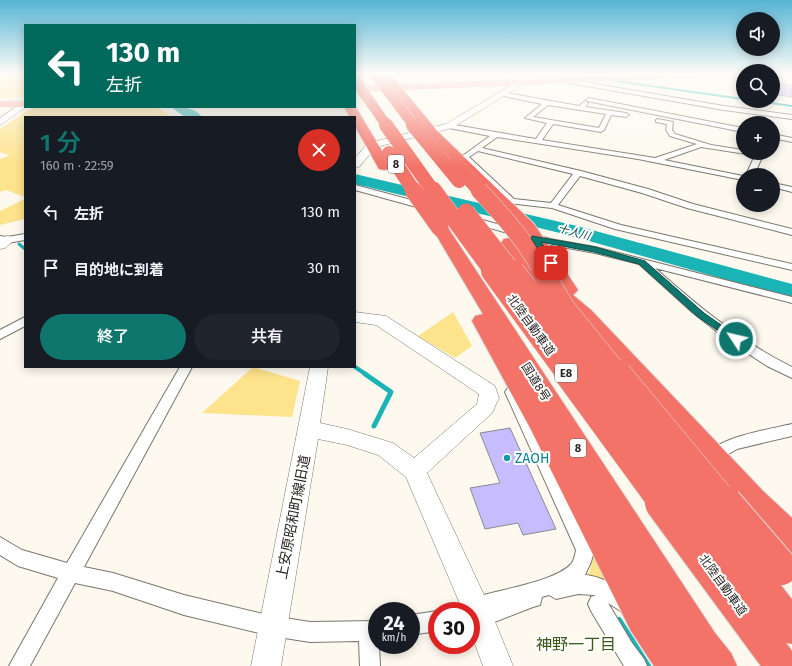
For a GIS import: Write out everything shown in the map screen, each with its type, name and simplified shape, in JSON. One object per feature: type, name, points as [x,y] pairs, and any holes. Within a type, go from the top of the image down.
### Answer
[{"type":"highway","name":"国道8号","points":[[359,105],[406,180],[436,234],[699,659]]},
{"type":"highway","name":"北陸自動車道","points":[[374,105],[410,160],[782,666]]},
{"type":"highway","name":"北陸自動車道","points":[[386,105],[445,185],[792,627]]},
{"type":"highway","points":[[398,105],[510,243],[533,269],[584,315],[752,500],[789,560]]},
{"type":"highway","points":[[410,105],[455,164],[525,243],[552,293],[687,459],[789,560]]},
{"type":"highway","points":[[356,118],[384,166],[436,234],[500,354],[542,427],[644,618],[699,659]]},
{"type":"highway","points":[[433,134],[508,204],[531,233],[584,315]]},
{"type":"highway","points":[[542,427],[667,606],[699,659]]},
{"type":"street","points":[[0,122],[24,105]]},
{"type":"street","points":[[356,164],[372,146],[433,134],[483,105]]},
{"type":"street","points":[[544,105],[528,118],[601,130],[609,113]]},
{"type":"street","points":[[561,105],[633,117]]},
{"type":"street","points":[[580,108],[584,105]]},
{"type":"street","points":[[642,105],[736,128]]},
{"type":"street","points":[[698,105],[792,117]]},
{"type":"street","points":[[648,119],[671,123],[669,130],[672,135],[736,151]]},
{"type":"street","points":[[538,141],[551,122]]},
{"type":"street","points":[[449,126],[656,161],[736,177]]},
{"type":"street","points":[[496,135],[465,157],[508,204],[553,206],[618,227],[792,267]]},
{"type":"street","points":[[780,137],[792,140]]},
{"type":"street","points":[[656,161],[702,145],[708,145]]},
{"type":"street","points":[[477,149],[645,191],[690,206],[792,232]]},
{"type":"street","points":[[553,206],[578,174]]},
{"type":"street","points":[[356,187],[531,233],[549,242],[595,250],[792,300]]},
{"type":"street","points":[[780,187],[792,190]]},
{"type":"street","points":[[2,241],[24,237]]},
{"type":"street","points":[[642,263],[701,315],[771,364],[792,374]]},
{"type":"street","points":[[356,317],[380,320],[488,390],[489,398],[485,408],[415,470]]},
{"type":"street","points":[[0,335],[24,322]]},
{"type":"street","points":[[480,612],[560,582],[575,573],[581,566],[585,550],[504,373],[500,354]]},
{"type":"street","points":[[19,666],[185,368]]},
{"type":"street","name":"上安原昭和町線旧道","points":[[266,666],[319,368]]},
{"type":"street","points":[[309,429],[347,437],[385,449],[415,470],[471,602]]},
{"type":"street","points":[[713,457],[733,444],[792,430]]},
{"type":"street","points":[[0,545],[18,557],[72,573],[113,582],[184,605],[272,626],[310,632],[368,632]]},
{"type":"street","points":[[480,612],[577,584],[590,584],[606,590],[644,618]]},
{"type":"street","points":[[598,604],[625,650],[637,666]]},
{"type":"street","points":[[480,623],[498,666]]},
{"type":"street","points":[[370,666],[371,654]]},
{"type":"shaded area","points":[[35,108],[158,108],[171,116],[24,116],[24,197],[6,190],[0,192],[0,159],[10,155],[0,152],[0,129],[28,110]]},
{"type":"shaded area","points":[[24,199],[24,219],[0,225],[0,211]]},
{"type":"shaded area","points":[[453,312],[472,346],[455,358],[418,336]]},
{"type":"shaded area","points":[[252,368],[300,381],[292,417],[202,413]]},
{"type":"shaded area","points":[[593,553],[627,599],[586,576],[590,571]]},
{"type":"building","name":"ZAOH","points":[[510,428],[556,529],[523,535],[518,523],[485,529],[470,488],[500,483],[480,433]]},
{"type":"waterway","points":[[785,105],[792,106]]},
{"type":"waterway","name":"十人川","points":[[179,108],[193,116]]},
{"type":"waterway","name":"十人川","points":[[356,179],[570,230],[792,291]]},
{"type":"waterway","points":[[19,244],[24,248]]},
{"type":"waterway","points":[[356,368],[367,375]]},
{"type":"waterway","points":[[365,374],[391,392],[374,426]]},
{"type":"waterway","points":[[619,620],[648,666]]},
{"type":"place","name":"ZAOH","points":[[507,458]]},
{"type":"district","name":"神野一丁目","points":[[576,644]]},
{"type":"route","points":[[551,263],[534,238],[595,250],[642,263],[701,315],[736,339]]}]
